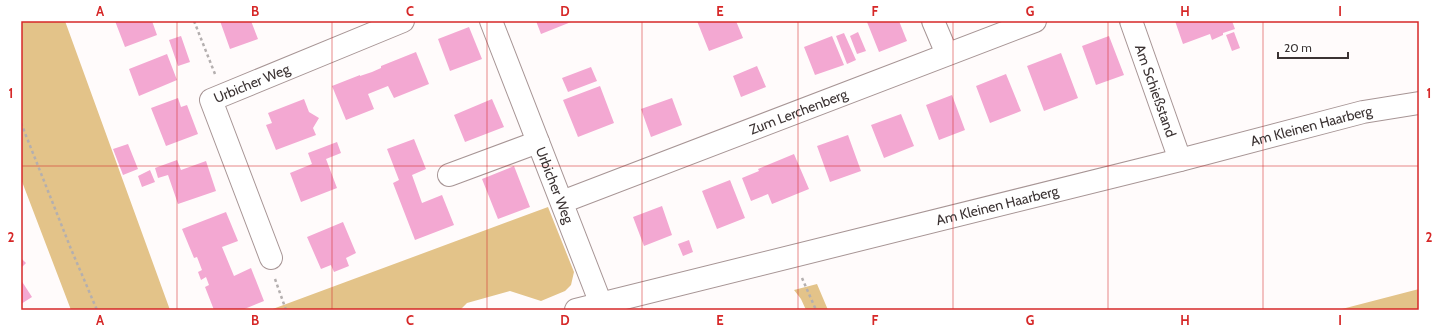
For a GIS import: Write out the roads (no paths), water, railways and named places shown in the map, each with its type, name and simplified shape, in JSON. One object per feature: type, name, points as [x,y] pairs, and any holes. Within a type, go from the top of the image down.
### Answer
[{"type":"street","name":"Urbicher Weg","points":[[271,258],[217,97],[403,21]]},
{"type":"street","name":"Urbicher Weg","points":[[491,21],[601,304]]},
{"type":"street","points":[[933,21],[947,54]]},
{"type":"street","name":"Zum Lerchenberg","points":[[562,202],[1034,21]]},
{"type":"street","name":"Am Schießstand","points":[[1131,21],[1180,160]]},
{"type":"street","name":"Am Kleinen Haarberg","points":[[576,310],[1180,160],[1363,112],[1419,103]]},
{"type":"street","points":[[450,175],[538,142]]}]
